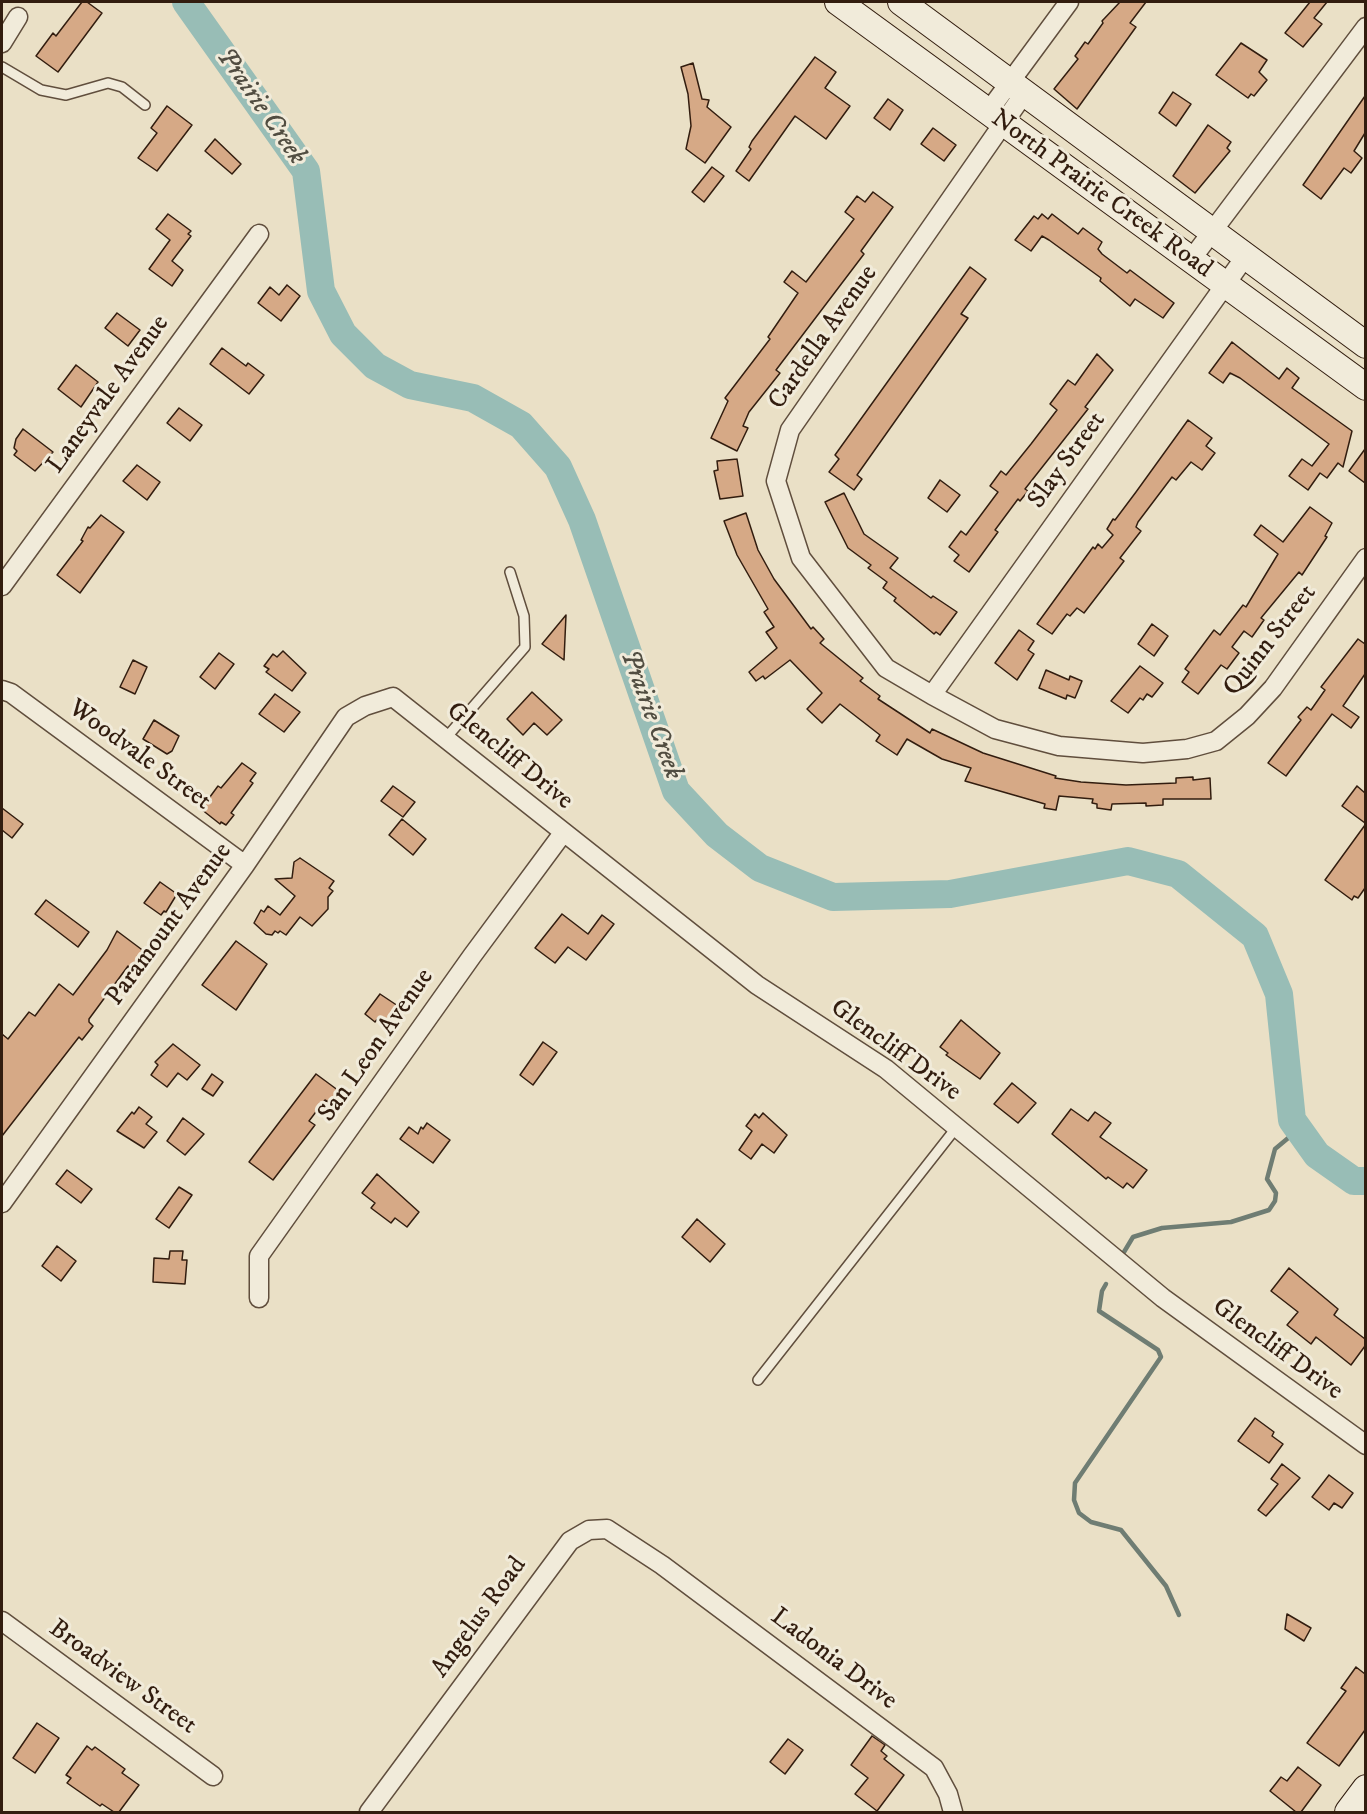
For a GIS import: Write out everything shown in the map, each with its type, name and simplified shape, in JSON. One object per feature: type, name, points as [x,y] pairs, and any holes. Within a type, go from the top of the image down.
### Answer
[{"type":"main road","name":"North Prairie Creek Road","points":[[838,2],[1225,287],[1365,387]]},
{"type":"main road","name":"North Prairie Creek Road","points":[[901,2],[1365,345]]},
{"type":"main road","points":[[1348,1812],[1365,1788]]},
{"type":"street","name":"Cardella Avenue","points":[[932,694],[886,668],[801,558],[776,481],[790,430],[1016,89],[1069,2]]},
{"type":"street","points":[[2,43],[18,17]]},
{"type":"street","points":[[1190,261],[1365,27]]},
{"type":"street","name":"Laneyvale Avenue","points":[[2,586],[259,234]]},
{"type":"street","name":"Slay Street","points":[[932,694],[1245,257]]},
{"type":"street","name":"Quinn Street","points":[[932,694],[995,729],[1059,746],[1143,753],[1187,749],[1216,741],[1247,716],[1273,688],[1365,558]]},
{"type":"street","name":"Woodvale Street","points":[[2,690],[11,693],[245,865]]},
{"type":"street","name":"Glencliff Drive","points":[[393,697],[757,986],[886,1069],[1163,1298],[1365,1445]]},
{"type":"street","name":"Paramount Avenue","points":[[2,1203],[245,865],[346,717],[365,706],[393,697]]},
{"type":"street","name":"San Leon Avenue","points":[[259,1298],[259,1256],[472,956],[563,833]]},
{"type":"street","name":"Angelus Road","points":[[369,1812],[570,1541],[589,1530],[607,1529],[662,1565]]},
{"type":"street","name":"Ladonia Drive","points":[[662,1565],[934,1768],[948,1794],[953,1812]]},
{"type":"street","name":"Broadview Street","points":[[2,1621],[213,1776]]},
{"type":"lane","points":[[2,67],[41,90],[66,95],[108,82],[122,87],[145,105]]},
{"type":"lane","points":[[445,739],[525,647],[524,616],[510,572]]},
{"type":"lane","points":[[758,1380],[956,1128]]},
{"type":"building","points":[[82,2],[87,2],[102,13],[58,72],[36,56],[53,33],[56,36]]},
{"type":"building","points":[[1120,2],[1146,2],[1130,23],[1136,27],[1077,109],[1054,89],[1078,59],[1075,56],[1085,42],[1088,44],[1103,23],[1102,21]]},
{"type":"building","points":[[1310,2],[1327,2],[1314,18],[1322,24],[1303,47],[1285,33]]},
{"type":"building","points":[[1241,43],[1267,60],[1259,72],[1267,80],[1254,96],[1251,94],[1248,98],[1216,75]]},
{"type":"building","points":[[815,57],[836,72],[825,88],[850,106],[826,139],[795,116],[749,181],[736,171],[751,149],[749,147],[752,141]]},
{"type":"building","points":[[693,63],[702,99],[709,100],[707,107],[731,127],[705,163],[686,149],[691,126],[688,94],[681,67]]},
{"type":"building","points":[[1173,92],[1191,104],[1176,126],[1159,113]]},
{"type":"building","points":[[1365,96],[1365,133],[1354,151],[1362,158],[1351,173],[1344,168],[1321,199],[1303,185]]},
{"type":"building","points":[[888,99],[903,110],[890,130],[874,118]]},
{"type":"building","points":[[167,106],[192,125],[157,171],[138,158],[157,133],[151,128]]},
{"type":"building","points":[[1208,125],[1231,142],[1227,148],[1230,151],[1195,193],[1173,176]]},
{"type":"building","points":[[933,128],[956,145],[944,161],[921,144]]},
{"type":"building","points":[[215,139],[241,164],[232,174],[205,151]]},
{"type":"building","points":[[712,167],[724,176],[704,202],[692,192]]},
{"type":"building","points":[[873,192],[893,207],[861,251],[864,254],[776,370],[780,373],[749,412],[743,426],[748,428],[737,451],[711,438],[728,401],[725,398],[770,339],[768,337],[798,293],[784,282],[792,271],[806,282],[854,219],[845,212],[857,196],[865,202]]},
{"type":"building","points":[[168,214],[191,231],[188,234],[191,236],[172,261],[183,270],[172,286],[149,269],[170,240],[156,229]]},
{"type":"building","points":[[1042,214],[1048,219],[1052,214],[1078,234],[1083,228],[1102,242],[1098,249],[1102,254],[1127,273],[1130,270],[1174,303],[1163,318],[1135,299],[1130,306],[1100,281],[1101,278],[1042,236],[1031,251],[1015,240],[1034,216],[1038,219]]},
{"type":"building","points":[[970,267],[986,279],[961,314],[968,318],[857,475],[862,479],[854,490],[829,472],[839,459],[835,455]]},
{"type":"building","points":[[287,285],[300,296],[281,321],[258,303],[270,287],[279,295]]},
{"type":"building","points":[[117,313],[140,330],[128,346],[105,328]]},
{"type":"building","points":[[1232,342],[1279,379],[1287,368],[1299,378],[1292,388],[1352,431],[1343,467],[1338,463],[1327,478],[1320,473],[1308,490],[1289,476],[1302,459],[1312,466],[1329,444],[1240,378],[1230,373],[1223,383],[1209,373]]},
{"type":"building","points":[[222,348],[246,366],[248,363],[264,375],[249,394],[210,364]]},
{"type":"building","points":[[1097,354],[1113,370],[1085,407],[1088,409],[1025,489],[1028,491],[1020,501],[1018,499],[995,530],[998,532],[969,572],[954,561],[959,555],[949,547],[961,531],[966,535],[998,492],[990,486],[1001,471],[1006,475],[1057,410],[1050,404],[1068,380],[1075,385]]},
{"type":"building","points":[[76,365],[98,382],[81,407],[58,389]]},
{"type":"building","points":[[179,408],[202,425],[190,441],[167,423]]},
{"type":"building","points":[[1188,420],[1212,438],[1206,446],[1215,453],[1202,470],[1191,462],[1176,480],[1172,477],[1138,522],[1136,527],[1141,531],[1120,558],[1124,561],[1084,613],[1077,608],[1070,616],[1067,614],[1052,634],[1037,624],[1093,547],[1095,549],[1098,544],[1102,548],[1113,535],[1107,529],[1113,519],[1115,520]]},
{"type":"building","points":[[23,429],[53,452],[35,471],[14,455],[17,451],[14,448],[16,439]]},
{"type":"building","points":[[1365,449],[1365,483],[1349,471]]},
{"type":"building","points":[[737,459],[743,496],[720,499],[714,471],[718,470],[717,461]]},
{"type":"building","points":[[137,465],[160,482],[147,500],[123,481]]},
{"type":"building","points":[[940,480],[960,495],[947,512],[928,498]]},
{"type":"building","points":[[844,493],[864,534],[898,558],[890,568],[931,598],[933,596],[957,612],[940,635],[936,632],[934,634],[894,601],[896,598],[883,588],[887,582],[868,568],[871,565],[848,548],[825,502]]},
{"type":"building","points":[[1310,507],[1332,523],[1325,536],[1327,537],[1302,575],[1299,572],[1261,618],[1264,620],[1252,637],[1244,631],[1232,647],[1239,653],[1227,669],[1221,665],[1198,694],[1182,682],[1189,672],[1185,669],[1214,630],[1220,635],[1243,605],[1246,607],[1278,554],[1254,535],[1261,525],[1283,542]]},
{"type":"building","points":[[746,513],[758,550],[774,579],[811,629],[813,627],[824,639],[820,643],[863,678],[860,681],[880,696],[878,699],[930,733],[932,729],[983,753],[1056,776],[1055,778],[1126,785],[1176,783],[1176,778],[1193,777],[1193,780],[1210,778],[1211,799],[1163,799],[1163,805],[1146,806],[1146,803],[1112,804],[1111,810],[1097,808],[1097,804],[1092,803],[1093,799],[1059,796],[1056,810],[1044,808],[1045,804],[965,781],[971,768],[942,759],[907,739],[897,755],[876,741],[880,735],[840,704],[822,723],[807,709],[822,693],[790,660],[765,679],[763,676],[756,681],[749,672],[777,648],[766,632],[774,627],[764,612],[768,609],[737,555],[724,521]]},
{"type":"building","points":[[101,515],[124,532],[80,593],[57,575],[83,541],[81,540],[88,527],[90,528]]},
{"type":"building","points":[[566,615],[564,660],[542,644]]},
{"type":"building","points":[[1152,624],[1168,636],[1154,656],[1138,644]]},
{"type":"building","points":[[1019,630],[1034,641],[1028,650],[1034,654],[1017,680],[995,663]]},
{"type":"building","points":[[1358,639],[1365,644],[1365,674],[1343,706],[1359,717],[1351,728],[1332,714],[1286,776],[1268,763],[1301,720],[1298,717],[1307,707],[1311,710],[1325,690],[1321,687]]},
{"type":"building","points":[[283,651],[306,673],[292,691],[266,672],[269,669],[264,666],[273,654],[277,657]]},
{"type":"building","points":[[219,653],[234,664],[215,689],[200,677]]},
{"type":"building","points":[[133,660],[147,667],[135,694],[120,687]]},
{"type":"building","points":[[1140,666],[1163,683],[1152,697],[1147,694],[1143,700],[1140,698],[1128,713],[1111,701]]},
{"type":"building","points":[[1046,670],[1069,680],[1070,676],[1082,681],[1075,698],[1067,695],[1066,699],[1039,688]]},
{"type":"building","points":[[532,692],[562,720],[547,735],[534,723],[523,735],[507,719]]},
{"type":"building","points":[[275,694],[300,712],[284,732],[259,714]]},
{"type":"building","points":[[154,720],[179,736],[172,751],[167,754],[143,739]]},
{"type":"building","points":[[242,763],[256,773],[250,781],[253,783],[231,813],[234,815],[226,825],[221,822],[220,824],[201,809],[218,786],[221,788]]},
{"type":"building","points":[[393,786],[415,802],[403,817],[381,801]]},
{"type":"building","points":[[1357,786],[1365,793],[1365,823],[1342,806]]},
{"type":"building","points":[[2,808],[23,824],[12,838],[2,830]]},
{"type":"building","points":[[402,819],[426,839],[413,855],[389,835]]},
{"type":"building","points":[[1365,825],[1365,888],[1358,898],[1354,896],[1352,900],[1325,880]]},
{"type":"building","points":[[300,858],[334,881],[329,888],[333,891],[328,897],[328,909],[312,926],[300,917],[286,935],[280,931],[278,933],[275,931],[272,935],[266,934],[254,923],[261,910],[264,912],[268,906],[280,915],[295,896],[275,879],[292,878],[294,862]]},
{"type":"building","points":[[160,882],[177,894],[166,912],[164,911],[161,915],[144,903]]},
{"type":"building","points":[[46,900],[89,932],[78,947],[35,914]]},
{"type":"building","points":[[562,914],[588,934],[602,915],[614,924],[586,960],[568,947],[555,963],[535,948]]},
{"type":"building","points":[[117,931],[145,952],[132,969],[128,966],[89,1019],[93,1026],[82,1040],[79,1037],[2,1136],[2,1034],[8,1039],[29,1012],[35,1016],[59,984],[73,995],[107,950]]},
{"type":"building","points":[[236,941],[267,964],[236,1010],[202,985]]},
{"type":"building","points":[[380,994],[398,1006],[387,1022],[379,1017],[375,1022],[365,1014]]},
{"type":"building","points":[[961,1020],[1000,1053],[980,1079],[946,1055],[948,1053],[940,1047]]},
{"type":"building","points":[[543,1042],[557,1052],[533,1085],[520,1075]]},
{"type":"building","points":[[173,1044],[200,1065],[187,1080],[178,1073],[167,1087],[151,1075],[158,1065],[155,1062]]},
{"type":"building","points":[[212,1074],[223,1082],[213,1096],[202,1089]]},
{"type":"building","points":[[316,1074],[339,1091],[330,1103],[325,1100],[309,1121],[315,1125],[273,1180],[249,1162]]},
{"type":"building","points":[[1012,1083],[1036,1103],[1018,1123],[994,1104]]},
{"type":"building","points":[[139,1107],[152,1117],[146,1124],[157,1132],[144,1148],[117,1131]]},
{"type":"building","points":[[1071,1109],[1088,1121],[1095,1112],[1111,1123],[1100,1137],[1147,1170],[1133,1188],[1127,1183],[1123,1188],[1108,1177],[1106,1179],[1052,1134]]},
{"type":"building","points":[[763,1113],[787,1135],[774,1153],[762,1144],[751,1159],[739,1150],[752,1131],[746,1126],[755,1114],[759,1118]]},
{"type":"building","points":[[183,1118],[204,1134],[185,1155],[167,1141]]},
{"type":"building","points":[[427,1123],[450,1140],[433,1163],[400,1139],[409,1127],[418,1134],[421,1127],[423,1129]]},
{"type":"building","points":[[67,1170],[92,1189],[81,1203],[56,1184]]},
{"type":"building","points":[[377,1174],[419,1212],[407,1227],[395,1218],[391,1223],[371,1208],[375,1203],[362,1193]]},
{"type":"building","points":[[179,1187],[192,1195],[169,1228],[156,1219]]},
{"type":"building","points":[[697,1219],[725,1244],[710,1262],[682,1237]]},
{"type":"building","points":[[57,1246],[76,1261],[61,1281],[42,1266]]},
{"type":"building","points":[[170,1251],[183,1251],[182,1260],[187,1260],[185,1284],[153,1282],[154,1258],[169,1259]]},
{"type":"building","points":[[1289,1268],[1338,1309],[1334,1315],[1365,1339],[1365,1346],[1351,1365],[1316,1337],[1311,1344],[1287,1325],[1298,1312],[1271,1291]]},
{"type":"building","points":[[1255,1418],[1274,1432],[1272,1436],[1283,1444],[1269,1463],[1238,1441]]},
{"type":"building","points":[[1282,1464],[1300,1478],[1266,1516],[1258,1510],[1278,1484],[1271,1479]]},
{"type":"building","points":[[1329,1475],[1353,1493],[1342,1508],[1334,1503],[1329,1510],[1312,1497]]},
{"type":"building","points":[[1287,1614],[1311,1628],[1304,1641],[1285,1629]]},
{"type":"building","points":[[1356,1667],[1365,1674],[1365,1730],[1339,1766],[1307,1743],[1346,1691],[1341,1688]]},
{"type":"building","points":[[37,1723],[59,1738],[35,1773],[13,1758]]},
{"type":"building","points":[[872,1736],[885,1745],[881,1751],[887,1756],[884,1759],[904,1775],[877,1811],[855,1794],[868,1778],[851,1765]]},
{"type":"building","points":[[788,1739],[803,1750],[785,1774],[770,1762]]},
{"type":"building","points":[[87,1746],[92,1750],[95,1747],[125,1769],[122,1773],[139,1785],[119,1812],[114,1812],[102,1804],[100,1806],[67,1783],[71,1778],[66,1775]]},
{"type":"building","points":[[1298,1767],[1321,1785],[1301,1812],[1296,1812],[1270,1791],[1281,1777],[1287,1781]]},
{"type":"waterway","name":"Prairie Creek","points":[[186,2],[306,171],[321,291],[343,334],[375,366],[410,385],[473,398],[521,425],[558,467],[582,520],[676,791],[717,835],[760,868],[833,897],[950,894],[1128,861],[1178,874],[1255,936],[1279,994],[1292,1120],[1317,1155],[1354,1181],[1366,1181]]},
{"type":"waterway","points":[[1124,1252],[1133,1237],[1162,1228],[1231,1222],[1269,1210],[1275,1201],[1276,1193],[1267,1179],[1275,1149],[1299,1129]]},
{"type":"waterway","points":[[1106,1284],[1102,1291],[1099,1311],[1158,1350],[1161,1357],[1075,1483],[1074,1500],[1079,1513],[1091,1522],[1121,1530],[1166,1586],[1179,1615]]}]
